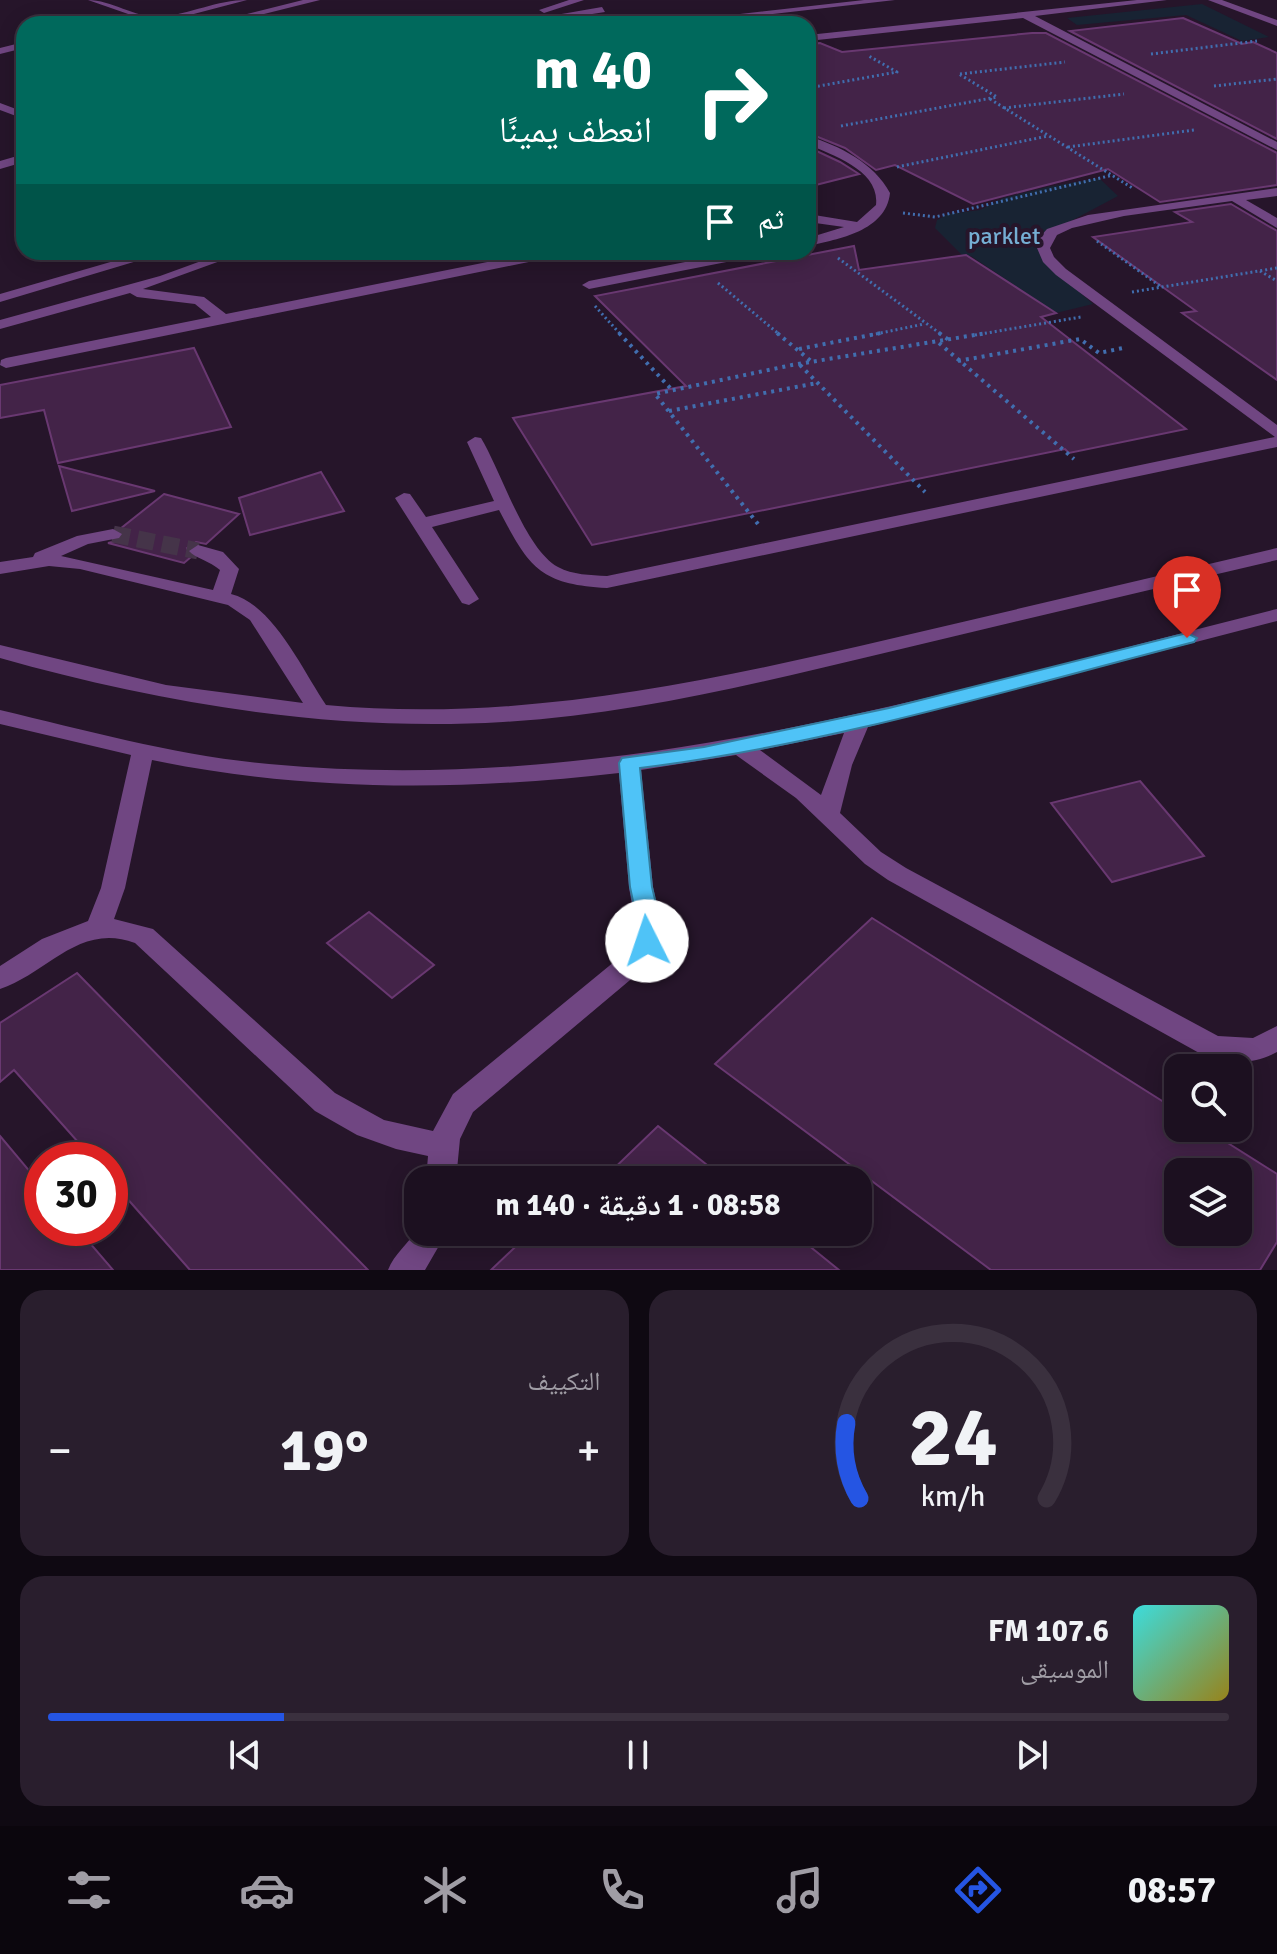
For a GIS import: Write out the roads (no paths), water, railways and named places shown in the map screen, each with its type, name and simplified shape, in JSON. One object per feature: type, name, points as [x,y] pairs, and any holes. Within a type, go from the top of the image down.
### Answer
[{"type":"street","points":[[93,0],[140,16]]},
{"type":"street","points":[[186,16],[242,0]]},
{"type":"street","points":[[246,16],[315,0]]},
{"type":"street","points":[[533,16],[579,0]]},
{"type":"street","points":[[585,16],[605,14],[592,0]]},
{"type":"street","points":[[735,16],[890,0]]},
{"type":"street","points":[[962,10],[1053,0]]},
{"type":"street","points":[[1022,15],[1031,6],[1072,0]]},
{"type":"street","points":[[816,37],[1162,0]]},
{"type":"street","points":[[1213,0],[1229,2],[1277,23]]},
{"type":"street","points":[[1050,12],[1048,19],[1052,27]]},
{"type":"street","points":[[1022,15],[1052,27],[1277,147]]},
{"type":"street","points":[[816,143],[870,173],[884,191],[880,210],[860,226],[816,240]]},
{"type":"street","points":[[1277,192],[1071,224],[1052,232],[1045,240],[1043,251],[1048,261],[1095,298],[1277,433]]},
{"type":"street","points":[[1235,198],[1277,224]]},
{"type":"street","points":[[816,219],[860,226]]},
{"type":"street","points":[[0,298],[132,260]]},
{"type":"street","points":[[0,325],[117,294],[216,260]]},
{"type":"street","points":[[6,363],[517,260]]},
{"type":"street","points":[[589,285],[716,260]]},
{"type":"street","points":[[199,300],[194,283],[203,265]]},
{"type":"street","points":[[117,294],[166,294],[199,300],[221,318]]},
{"type":"street","points":[[475,442],[536,560],[546,568],[573,579],[624,580],[1277,442]]},
{"type":"street","points":[[404,498],[469,599]]},
{"type":"street","points":[[421,524],[506,503]]},
{"type":"street","points":[[0,568],[32,561],[83,540],[113,534]]},
{"type":"street","points":[[198,551],[216,556],[230,569],[221,595]]},
{"type":"street","points":[[0,651],[89,676],[319,711],[469,716],[532,713],[670,692],[821,661],[1277,554]]},
{"type":"street","points":[[32,561],[80,563],[221,595],[247,607],[257,616],[319,711]]},
{"type":"street","points":[[0,717],[143,751],[245,769],[360,777],[481,775],[629,763],[739,746],[861,720],[1277,615]]},
{"type":"street","points":[[829,813],[835,779],[846,748],[861,720]]},
{"type":"street","points":[[739,746],[829,813],[873,858],[897,874],[1211,1046],[1247,1052],[1263,1048],[1277,1037]]},
{"type":"street","points":[[98,927],[113,888],[143,751]]},
{"type":"street","points":[[442,1166],[443,1145],[453,1115],[463,1103],[642,953],[647,941],[649,920],[641,887],[629,763]]},
{"type":"street","points":[[0,979],[69,936],[98,927],[131,929],[144,936],[325,1102],[348,1119],[398,1138],[443,1145]]},
{"type":"street","points":[[403,1270],[424,1246]]},
{"type":"tunnel","points":[[113,534],[198,551]]},
{"type":"park label","name":"parklet","points":[[1004,236]]}]
